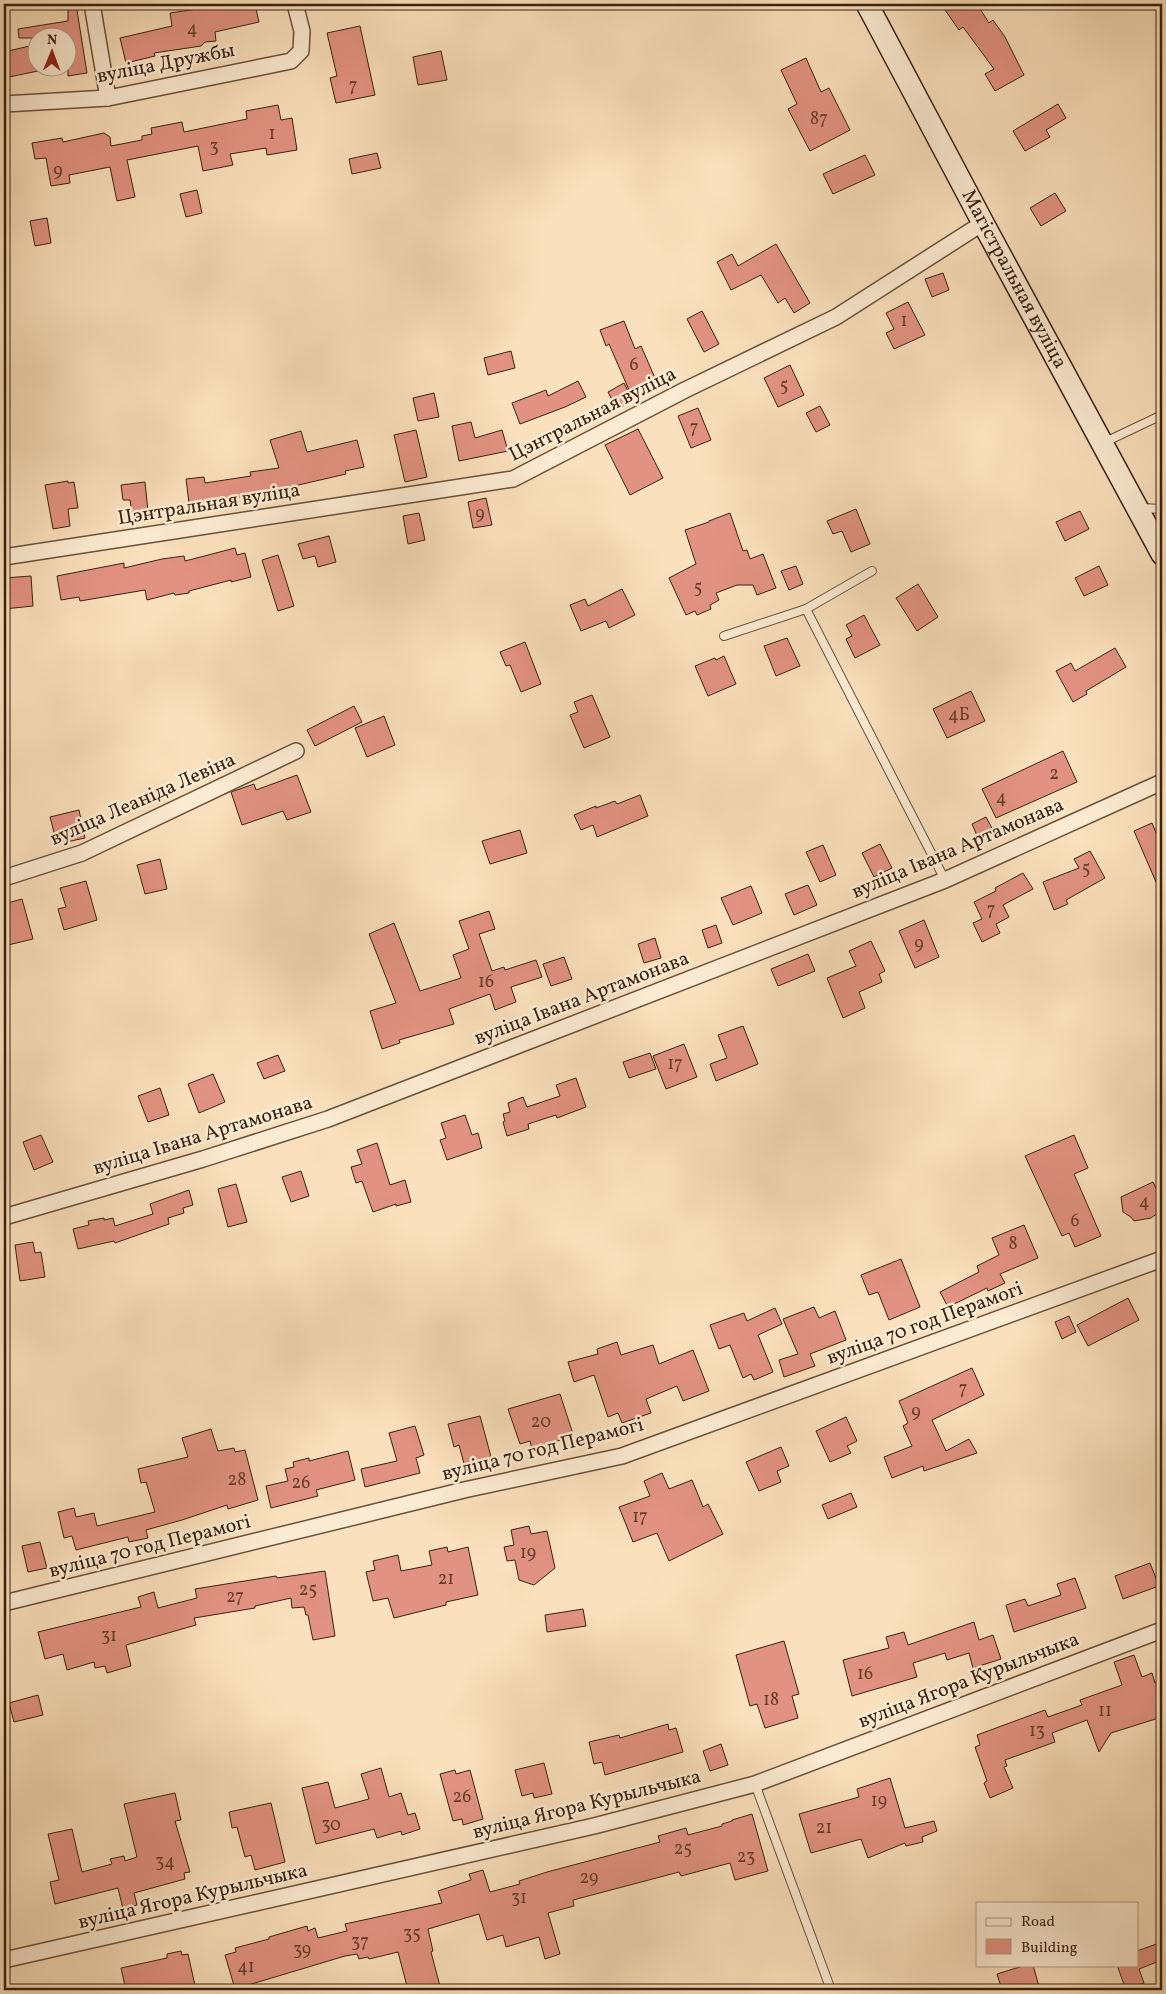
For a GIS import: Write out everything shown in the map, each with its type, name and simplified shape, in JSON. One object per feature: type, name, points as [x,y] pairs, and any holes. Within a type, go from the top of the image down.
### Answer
[{"type":"main road","name":"Магістральная вуліца","points":[[867,4],[1162,554]]},
{"type":"street","points":[[92,4],[108,98]]},
{"type":"street","name":"вуліца Дружбы","points":[[4,104],[108,98],[291,61],[302,51],[302,31],[295,4]]},
{"type":"street","name":"Цэнтральная вуліца","points":[[4,557],[513,480],[684,390],[836,317],[983,223]]},
{"type":"street","name":"вуліца Леаніда Левіна","points":[[4,878],[82,853],[296,751]]},
{"type":"street","name":"вуліца Івана Артамонава","points":[[4,1217],[203,1159],[328,1119],[945,880],[1162,782]]},
{"type":"street","name":"вуліца 70 год Перамогі","points":[[4,1603],[464,1490],[622,1456],[1162,1259]]},
{"type":"street","name":"вуліца Ягора Курыльчыка","points":[[4,1960],[594,1826],[755,1784],[1162,1630]]},
{"type":"lane","points":[[1103,443],[1162,415]]},
{"type":"lane","points":[[1137,508],[1162,509]]},
{"type":"lane","points":[[724,636],[806,609],[872,571]]},
{"type":"lane","points":[[806,609],[945,880]]},
{"type":"lane","points":[[755,1784],[831,1990]]},
{"type":"building","points":[[76,4],[87,73],[78,74],[78,28],[28,28],[28,38],[19,38],[18,29],[68,21],[68,5]]},
{"type":"building","points":[[231,4],[255,4],[259,22],[215,32],[216,41],[205,42],[201,46],[154,53],[155,56],[126,63],[120,38],[172,26],[170,13]]},
{"type":"building","points":[[955,4],[977,4],[989,23],[993,20],[1005,37],[1024,75],[995,91],[985,74],[994,69],[963,27],[959,30],[945,10]]},
{"type":"building","points":[[360,26],[375,95],[336,103],[330,78],[337,76],[327,33]]},
{"type":"building","points":[[28,46],[28,73],[4,78],[4,52]]},
{"type":"building","points":[[441,51],[447,80],[418,85],[413,57]]},
{"type":"building","points":[[806,58],[821,92],[829,88],[850,130],[810,151],[788,109],[797,104],[781,70]]},
{"type":"building","points":[[1058,104],[1066,118],[1046,130],[1050,137],[1025,151],[1013,131]]},
{"type":"building","points":[[278,105],[281,120],[292,118],[297,150],[267,155],[266,148],[230,154],[233,165],[203,171],[198,146],[127,160],[135,197],[117,201],[110,167],[69,175],[70,183],[51,186],[46,158],[35,159],[32,143],[62,138],[63,142],[104,133],[110,137],[111,146],[142,140],[142,136],[152,134],[151,128],[182,122],[184,132],[247,119],[246,111]]},
{"type":"building","points":[[377,153],[381,168],[352,174],[349,159]]},
{"type":"building","points":[[865,155],[875,175],[833,194],[823,174]]},
{"type":"building","points":[[197,190],[202,213],[186,217],[180,194]]},
{"type":"building","points":[[1055,193],[1066,211],[1041,226],[1030,208]]},
{"type":"building","points":[[47,218],[51,243],[35,246],[30,221]]},
{"type":"building","points":[[776,244],[810,303],[794,313],[785,298],[778,303],[761,275],[731,290],[717,262],[732,254],[738,266]]},
{"type":"building","points":[[943,273],[949,290],[932,297],[925,279]]},
{"type":"building","points":[[908,302],[925,335],[894,349],[886,333],[894,329],[886,313]]},
{"type":"building","points":[[702,311],[719,344],[704,352],[687,319]]},
{"type":"building","points":[[624,321],[635,349],[641,346],[655,378],[629,390],[609,344],[606,346],[600,330]]},
{"type":"building","points":[[511,351],[515,368],[488,375],[484,358]]},
{"type":"building","points":[[790,365],[804,395],[778,407],[764,378]]},
{"type":"building","points":[[578,381],[586,397],[520,424],[512,403],[546,390],[548,396]]},
{"type":"building","points":[[624,383],[633,401],[617,409],[608,392]]},
{"type":"building","points":[[434,393],[439,417],[418,421],[413,398]]},
{"type":"building","points":[[820,406],[830,425],[816,432],[806,413]]},
{"type":"building","points":[[698,408],[711,440],[691,448],[678,416]]},
{"type":"building","points":[[471,422],[475,438],[502,430],[508,451],[459,461],[452,426]]},
{"type":"building","points":[[638,429],[663,478],[630,495],[605,445]]},
{"type":"building","points":[[416,430],[427,477],[405,482],[394,435]]},
{"type":"building","points":[[301,431],[307,452],[357,440],[364,467],[345,471],[346,474],[294,486],[295,492],[255,498],[254,494],[221,501],[189,503],[186,479],[204,477],[205,483],[251,476],[250,472],[279,468],[270,440]]},
{"type":"building","points":[[68,481],[68,483],[74,482],[78,508],[68,509],[70,526],[53,529],[45,485]]},
{"type":"building","points":[[145,482],[148,511],[132,513],[130,500],[123,500],[121,485]]},
{"type":"building","points":[[486,498],[492,525],[473,528],[468,502]]},
{"type":"building","points":[[856,509],[870,544],[851,552],[842,531],[833,534],[827,521]]},
{"type":"building","points":[[1080,511],[1089,529],[1065,541],[1056,522]]},
{"type":"building","points":[[419,513],[425,540],[408,544],[403,516]]},
{"type":"building","points":[[730,513],[743,551],[747,550],[750,559],[763,554],[776,588],[757,595],[753,585],[737,585],[716,593],[719,600],[710,605],[711,609],[697,615],[695,611],[686,615],[669,578],[696,564],[685,530]]},
{"type":"building","points":[[329,536],[336,562],[318,567],[315,556],[303,559],[298,544]]},
{"type":"building","points":[[235,548],[237,555],[245,553],[251,577],[231,582],[231,580],[189,591],[189,593],[175,595],[174,593],[147,600],[145,590],[80,601],[79,597],[61,600],[57,576],[124,563],[124,568],[184,556],[185,561]]},
{"type":"building","points":[[278,555],[294,606],[278,611],[262,560]]},
{"type":"building","points":[[796,566],[803,584],[789,590],[781,571]]},
{"type":"building","points":[[1099,566],[1108,585],[1084,596],[1075,578]]},
{"type":"building","points":[[31,576],[33,606],[4,609],[4,578]]},
{"type":"building","points":[[918,584],[938,617],[917,631],[896,598]]},
{"type":"building","points":[[622,589],[635,615],[609,628],[606,621],[581,631],[570,605],[585,599],[588,606]]},
{"type":"building","points":[[864,615],[880,645],[855,658],[846,639],[852,636],[846,625]]},
{"type":"building","points":[[787,638],[800,666],[776,676],[764,646]]},
{"type":"building","points":[[525,642],[541,684],[521,692],[510,665],[506,666],[500,652]]},
{"type":"building","points":[[1115,648],[1126,667],[1086,691],[1087,694],[1073,702],[1056,671],[1071,663],[1075,671]]},
{"type":"building","points":[[724,656],[736,684],[708,696],[695,666]]},
{"type":"building","points":[[971,691],[985,721],[947,738],[933,709]]},
{"type":"building","points":[[592,695],[610,737],[584,748],[570,715],[578,712],[574,702]]},
{"type":"building","points":[[354,706],[362,722],[315,746],[307,730]]},
{"type":"building","points":[[384,716],[395,745],[367,757],[355,728]]},
{"type":"building","points":[[1063,751],[1077,782],[996,818],[982,789]]},
{"type":"building","points":[[297,775],[311,812],[287,820],[283,811],[242,825],[231,792],[254,784],[256,790]]},
{"type":"building","points":[[640,795],[648,816],[597,837],[593,825],[581,830],[574,815],[596,806],[596,808],[615,801],[617,804]]},
{"type":"building","points":[[79,810],[85,838],[57,844],[50,817]]},
{"type":"building","points":[[986,817],[993,830],[978,838],[972,824]]},
{"type":"building","points":[[1152,823],[1162,847],[1162,896],[1134,831]]},
{"type":"building","points":[[520,830],[527,853],[490,864],[482,841]]},
{"type":"building","points":[[880,844],[892,868],[874,877],[862,853]]},
{"type":"building","points":[[823,845],[836,875],[820,882],[806,852]]},
{"type":"building","points":[[1090,851],[1105,878],[1066,900],[1068,904],[1054,910],[1043,882],[1079,868],[1074,859]]},
{"type":"building","points":[[160,859],[167,889],[145,894],[137,865]]},
{"type":"building","points":[[1023,873],[1033,889],[1003,905],[1009,917],[996,924],[1000,933],[982,942],[973,923],[982,919],[974,902],[996,891],[995,888]]},
{"type":"building","points":[[86,881],[97,920],[64,930],[58,909],[66,907],[60,888]]},
{"type":"building","points":[[808,885],[817,905],[794,915],[785,894]]},
{"type":"building","points":[[751,886],[762,913],[733,925],[721,898]]},
{"type":"building","points":[[22,899],[33,939],[4,946],[4,926],[7,925],[4,904]]},
{"type":"building","points":[[489,911],[495,929],[479,934],[492,971],[504,967],[505,970],[536,960],[542,977],[511,987],[516,1002],[495,1010],[490,994],[449,1009],[454,1024],[399,1040],[400,1043],[382,1049],[370,1011],[396,1003],[369,934],[394,923],[420,991],[461,978],[453,955],[469,949],[459,921]]},
{"type":"building","points":[[924,920],[939,957],[915,968],[899,931]]},
{"type":"building","points":[[716,925],[722,943],[708,948],[702,930]]},
{"type":"building","points":[[655,938],[661,958],[644,963],[638,944]]},
{"type":"building","points":[[871,941],[885,971],[879,974],[882,982],[859,992],[865,1008],[843,1018],[827,978],[856,966],[849,951]]},
{"type":"building","points":[[808,954],[815,971],[778,986],[771,969]]},
{"type":"building","points":[[564,957],[572,979],[551,986],[543,964]]},
{"type":"building","points":[[743,1026],[758,1064],[716,1081],[710,1064],[727,1058],[718,1035]]},
{"type":"building","points":[[684,1044],[697,1077],[666,1089],[653,1056]]},
{"type":"building","points":[[650,1053],[656,1069],[629,1078],[623,1062]]},
{"type":"building","points":[[278,1055],[285,1071],[264,1079],[257,1063]]},
{"type":"building","points":[[213,1074],[225,1102],[199,1113],[188,1084]]},
{"type":"building","points":[[576,1078],[586,1107],[557,1118],[556,1115],[528,1124],[529,1129],[507,1136],[503,1114],[510,1112],[508,1103],[523,1097],[527,1107],[560,1096],[556,1085]]},
{"type":"building","points":[[160,1088],[169,1115],[148,1122],[138,1096]]},
{"type":"building","points":[[465,1115],[472,1135],[478,1133],[482,1148],[447,1160],[440,1140],[446,1138],[441,1123]]},
{"type":"building","points":[[41,1135],[53,1162],[34,1170],[23,1142]]},
{"type":"building","points":[[1074,1135],[1088,1168],[1074,1174],[1101,1236],[1075,1247],[1069,1233],[1062,1236],[1025,1156]]},
{"type":"building","points":[[377,1143],[390,1185],[405,1180],[411,1202],[396,1206],[396,1204],[373,1212],[362,1181],[356,1183],[351,1167],[362,1164],[357,1150]]},
{"type":"building","points":[[301,1171],[309,1196],[291,1202],[282,1177]]},
{"type":"building","points":[[1153,1182],[1162,1201],[1162,1210],[1151,1218],[1134,1221],[1123,1212],[1121,1197]]},
{"type":"building","points":[[236,1184],[247,1222],[228,1227],[218,1189]]},
{"type":"building","points":[[189,1190],[193,1205],[183,1208],[184,1213],[168,1218],[169,1224],[115,1243],[114,1241],[78,1249],[73,1229],[89,1225],[88,1221],[113,1218],[115,1226],[153,1214],[150,1204]]},
{"type":"building","points":[[1024,1225],[1038,1258],[1000,1274],[1005,1283],[988,1291],[987,1288],[948,1307],[940,1292],[979,1272],[977,1266],[999,1255],[992,1238]]},
{"type":"building","points":[[33,1242],[35,1253],[41,1252],[45,1277],[20,1281],[15,1245]]},
{"type":"building","points":[[901,1259],[920,1307],[889,1320],[878,1292],[869,1295],[861,1275]]},
{"type":"building","points":[[1128,1298],[1139,1320],[1088,1346],[1077,1325]]},
{"type":"building","points":[[814,1307],[819,1318],[835,1311],[846,1340],[810,1354],[815,1366],[784,1377],[779,1360],[798,1354],[783,1319]]},
{"type":"building","points":[[775,1308],[782,1324],[758,1335],[773,1372],[754,1380],[751,1374],[743,1378],[730,1345],[719,1349],[710,1325],[744,1313],[747,1321]]},
{"type":"building","points":[[1069,1316],[1076,1332],[1062,1339],[1055,1322]]},
{"type":"building","points":[[617,1342],[621,1355],[653,1345],[659,1364],[693,1350],[709,1391],[683,1401],[677,1386],[646,1399],[651,1413],[622,1423],[618,1413],[608,1417],[594,1375],[574,1382],[568,1362],[598,1354],[597,1349]]},
{"type":"building","points":[[972,1368],[984,1395],[932,1420],[946,1451],[969,1439],[977,1453],[924,1471],[923,1466],[892,1478],[884,1457],[912,1446],[903,1426],[908,1423],[899,1401]]},
{"type":"building","points":[[560,1394],[573,1434],[570,1437],[532,1449],[530,1441],[520,1444],[508,1409]]},
{"type":"building","points":[[480,1416],[493,1464],[466,1471],[459,1445],[454,1447],[448,1424]]},
{"type":"building","points":[[846,1417],[857,1441],[847,1446],[851,1453],[830,1462],[816,1431]]},
{"type":"building","points":[[415,1426],[424,1455],[416,1458],[420,1473],[365,1487],[361,1469],[397,1461],[389,1433]]},
{"type":"building","points":[[211,1429],[218,1451],[234,1448],[235,1452],[245,1450],[258,1500],[228,1509],[227,1505],[146,1530],[148,1538],[129,1542],[128,1537],[76,1550],[72,1536],[64,1538],[58,1512],[74,1508],[76,1517],[94,1513],[97,1526],[155,1512],[146,1482],[141,1483],[138,1469],[188,1457],[182,1438]]},
{"type":"building","points":[[781,1447],[789,1466],[777,1471],[781,1482],[759,1491],[746,1462]]},
{"type":"building","points":[[348,1451],[355,1480],[316,1490],[318,1496],[271,1508],[266,1486],[288,1481],[285,1469],[294,1467],[293,1462],[309,1458],[309,1461]]},
{"type":"building","points":[[662,1473],[669,1489],[692,1480],[703,1507],[708,1504],[723,1534],[669,1561],[657,1533],[633,1542],[619,1507],[650,1496],[644,1481]]},
{"type":"building","points":[[851,1493],[857,1507],[828,1519],[822,1505]]},
{"type":"building","points":[[529,1526],[531,1534],[547,1531],[555,1568],[534,1585],[519,1580],[515,1560],[507,1561],[504,1547],[514,1545],[511,1530]]},
{"type":"building","points":[[40,1542],[47,1568],[28,1572],[22,1546]]},
{"type":"building","points":[[447,1547],[448,1552],[468,1547],[478,1595],[446,1602],[446,1605],[394,1618],[388,1598],[373,1601],[366,1572],[375,1570],[373,1561],[398,1555],[401,1571],[432,1565],[429,1551]]},
{"type":"building","points":[[1150,1563],[1159,1586],[1123,1599],[1115,1576]]},
{"type":"building","points":[[325,1571],[335,1636],[313,1640],[308,1615],[306,1615],[304,1607],[292,1608],[291,1598],[255,1606],[255,1608],[194,1618],[196,1625],[126,1645],[131,1666],[107,1673],[105,1666],[95,1668],[94,1662],[67,1670],[63,1654],[45,1659],[38,1632],[141,1607],[138,1597],[154,1592],[158,1608],[197,1598],[195,1589],[276,1576],[277,1578]]},
{"type":"building","points":[[1075,1578],[1086,1608],[1014,1632],[1006,1605],[1025,1599],[1028,1606],[1061,1595],[1057,1584]]},
{"type":"building","points":[[583,1609],[586,1626],[547,1632],[545,1615]]},
{"type":"building","points":[[974,1622],[979,1640],[993,1635],[1001,1659],[973,1668],[969,1653],[947,1660],[945,1653],[913,1663],[917,1677],[852,1696],[843,1660],[889,1648],[886,1637],[904,1632],[908,1645]]},
{"type":"building","points":[[784,1641],[799,1694],[792,1696],[798,1718],[765,1728],[757,1704],[750,1706],[736,1655]]},
{"type":"building","points":[[1134,1655],[1142,1677],[1152,1673],[1155,1683],[1162,1680],[1162,1717],[1111,1733],[1099,1752],[1087,1720],[1052,1733],[1055,1742],[1005,1760],[1007,1766],[1004,1767],[1013,1788],[990,1798],[984,1783],[987,1781],[975,1747],[980,1745],[977,1735],[1045,1710],[1048,1717],[1082,1705],[1080,1700],[1122,1685],[1114,1662]]},
{"type":"building","points":[[38,1695],[43,1715],[14,1722],[9,1703]]},
{"type":"building","points":[[668,1724],[669,1730],[676,1728],[683,1752],[605,1775],[602,1762],[594,1764],[589,1742],[619,1735],[620,1738]]},
{"type":"building","points":[[721,1744],[728,1765],[710,1771],[703,1751]]},
{"type":"building","points":[[544,1763],[552,1794],[534,1798],[533,1793],[522,1796],[515,1770]]},
{"type":"building","points":[[381,1768],[389,1797],[401,1793],[408,1815],[415,1813],[420,1829],[402,1835],[401,1831],[377,1838],[374,1829],[316,1844],[302,1788],[328,1782],[335,1808],[369,1799],[361,1774]]},
{"type":"building","points":[[455,1770],[456,1774],[470,1770],[483,1819],[463,1825],[462,1819],[453,1821],[440,1774]]},
{"type":"building","points":[[890,1778],[905,1828],[934,1821],[937,1831],[922,1837],[923,1842],[906,1846],[905,1843],[868,1858],[861,1839],[811,1853],[799,1814],[859,1797],[857,1789]]},
{"type":"building","points":[[175,1793],[181,1820],[175,1821],[190,1872],[184,1873],[185,1879],[134,1893],[137,1905],[123,1909],[118,1888],[55,1904],[50,1882],[59,1880],[48,1834],[72,1829],[82,1872],[112,1864],[110,1859],[124,1856],[125,1861],[137,1857],[124,1804]]},
{"type":"building","points":[[271,1803],[285,1862],[255,1870],[251,1855],[245,1857],[237,1827],[232,1828],[229,1812]]},
{"type":"building","points":[[752,1814],[768,1871],[735,1880],[730,1863],[681,1876],[679,1872],[573,1900],[574,1906],[548,1913],[560,1954],[545,1959],[539,1937],[506,1947],[503,1935],[487,1940],[479,1914],[428,1929],[433,1951],[431,1952],[441,1990],[408,1990],[398,1952],[369,1959],[368,1957],[359,1959],[357,1954],[345,1956],[235,1989],[225,1955],[236,1952],[235,1948],[307,1926],[308,1931],[315,1928],[318,1938],[347,1931],[345,1924],[442,1903],[438,1891],[471,1880],[469,1874],[483,1870],[490,1892],[520,1884],[519,1881],[547,1872],[660,1842],[658,1836],[686,1828],[688,1835],[722,1826],[722,1824],[732,1820]]},
{"type":"building","points":[[1162,1942],[1162,1960],[1139,1969],[1144,1983],[1126,1990],[1117,1966],[1138,1966],[1138,1951]]},
{"type":"building","points":[[181,1951],[182,1955],[188,1954],[196,1990],[126,1990],[121,1968],[167,1958],[167,1954]]},
{"type":"building","points":[[1023,1966],[1033,1966],[1040,1990],[1002,1990],[997,1974]]}]
